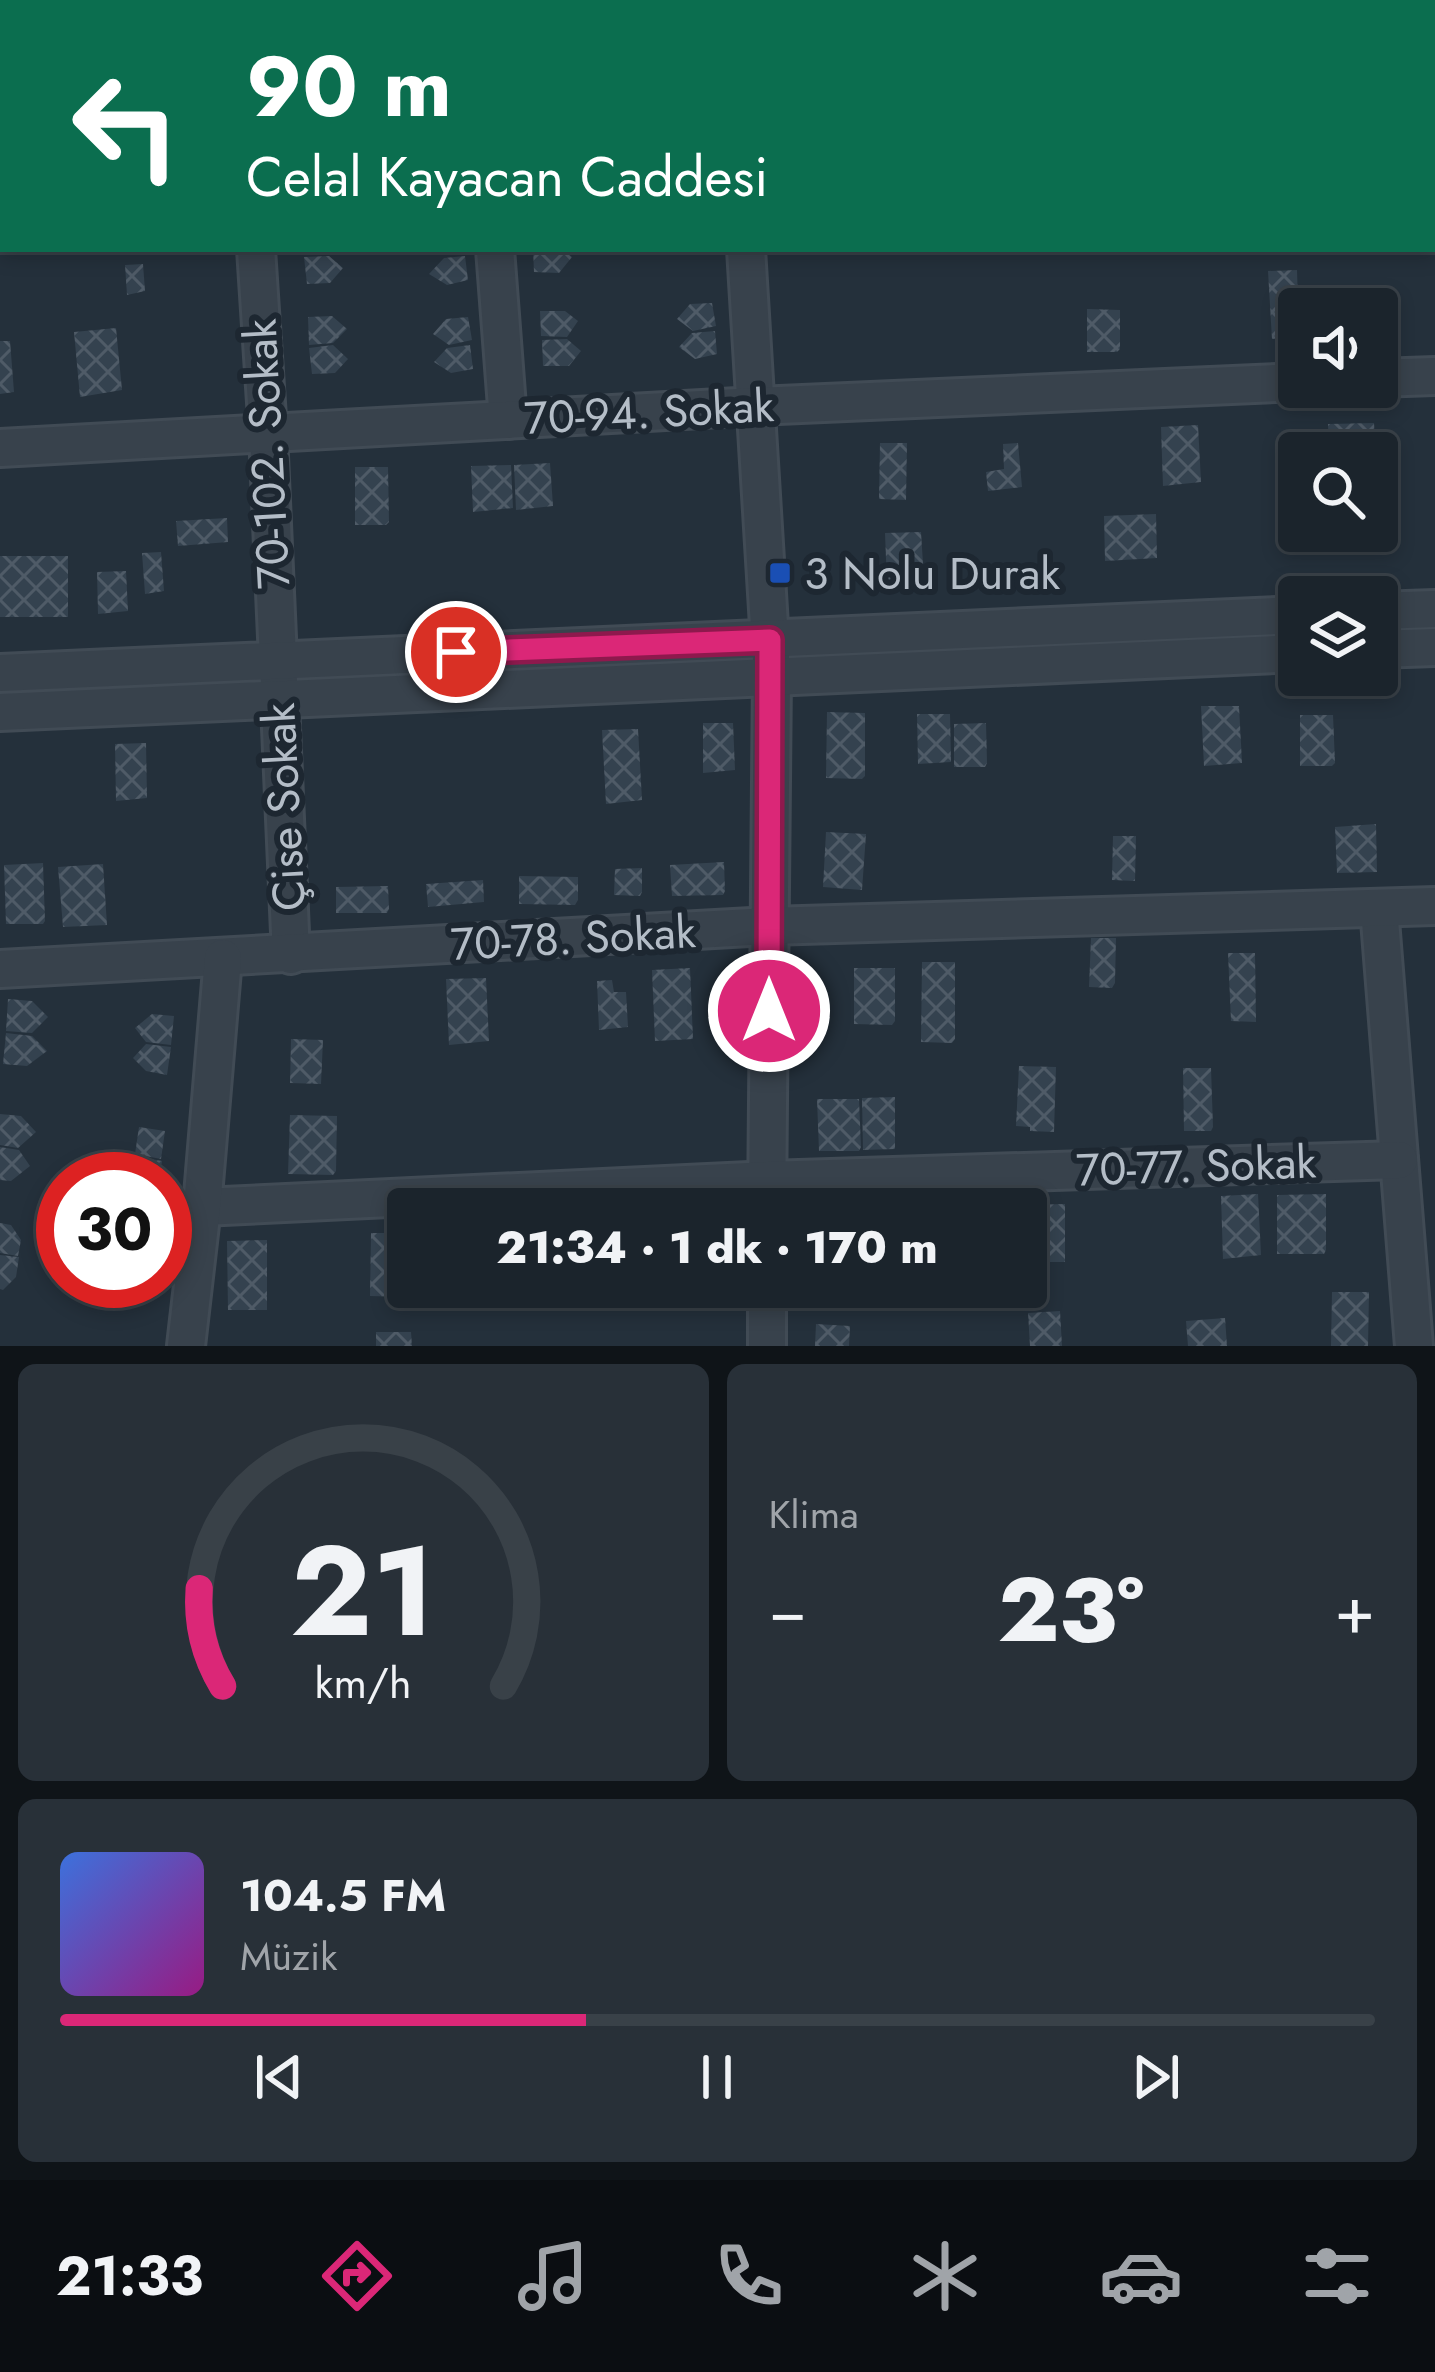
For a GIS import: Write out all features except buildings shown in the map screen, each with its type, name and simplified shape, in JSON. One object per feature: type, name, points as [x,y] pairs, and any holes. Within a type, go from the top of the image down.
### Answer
[{"type":"street","name":"70-102. Sokak","points":[[256,252],[277,659]]},
{"type":"street","points":[[495,252],[508,419]]},
{"type":"street","points":[[746,252],[771,657],[768,1188]]},
{"type":"street","points":[[1398,377],[1435,376]]},
{"type":"street","name":"70-94. Sokak","points":[[0,448],[1278,383]]},
{"type":"street","points":[[1398,610],[1435,608]]},
{"type":"street","points":[[0,712],[280,698],[1278,617]]},
{"type":"street","points":[[1398,648],[1435,647]]},
{"type":"street","points":[[0,674],[277,659],[1278,652]]},
{"type":"street","name":"Çise Sokak","points":[[277,659],[291,955]]},
{"type":"street","name":"70-78. Sokak","points":[[0,969],[769,926],[1435,906]]},
{"type":"street","points":[[1378,908],[1414,1346]]},
{"type":"street","points":[[186,1346],[223,958]]},
{"type":"street","name":"70-77. Sokak","points":[[894,1188],[1399,1160]]},
{"type":"street","name":"70-77. Sokak","points":[[202,1207],[387,1203]]},
{"type":"street","points":[[766,1346],[767,1308]]},
{"type":"place","name":"3 Nolu Durak","points":[[780,573]]},
{"type":"route","points":[[456,652],[770,640],[769,1011]]}]
